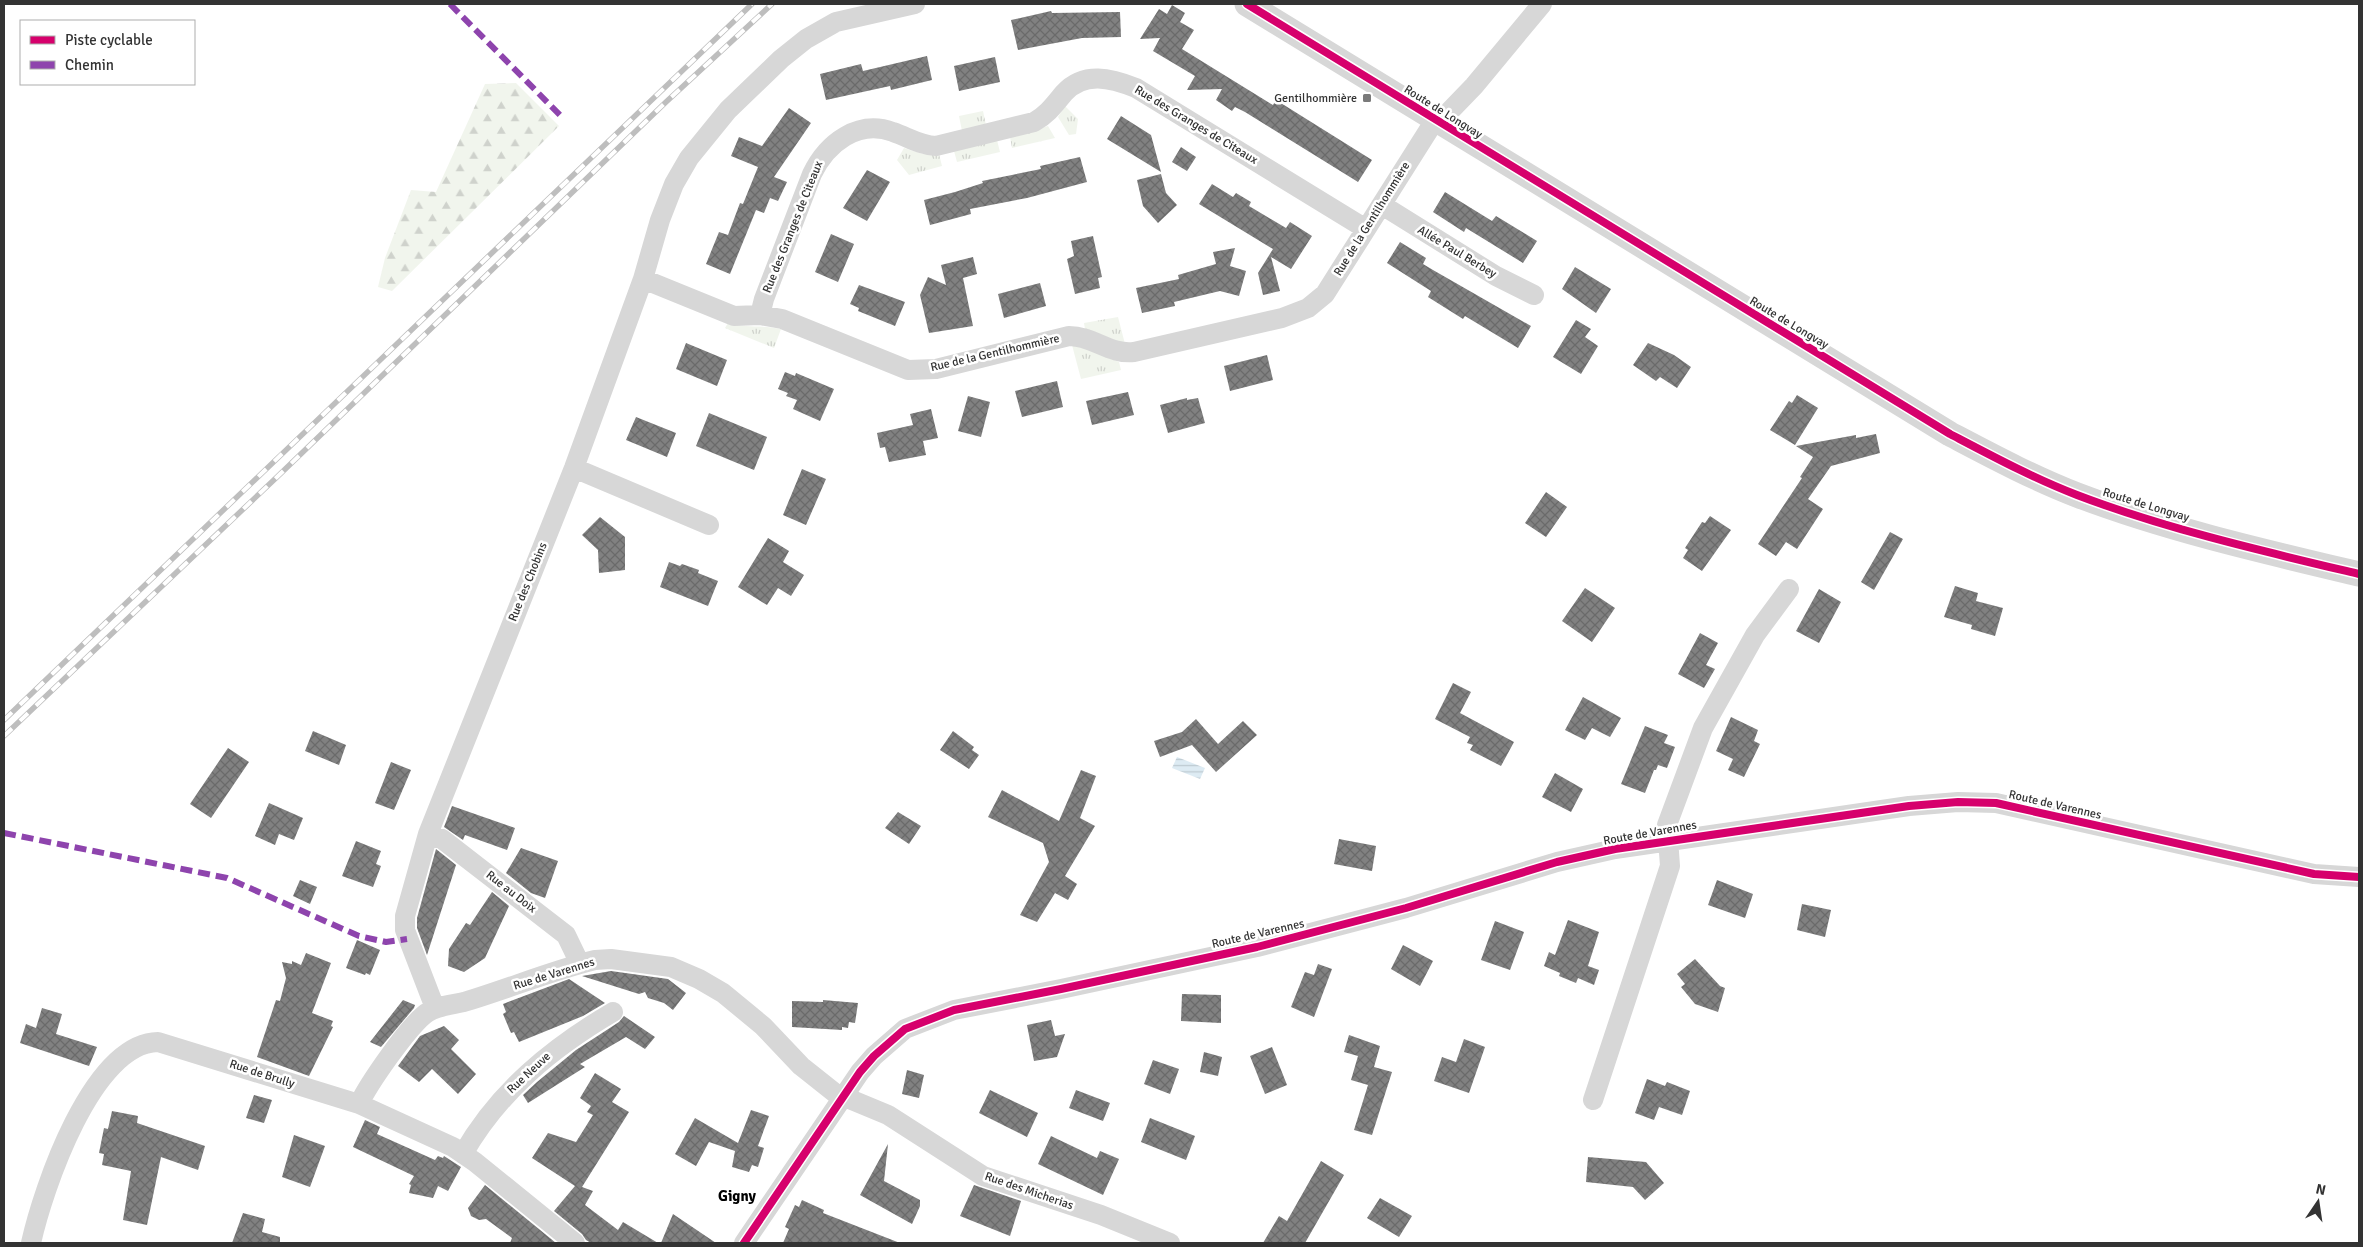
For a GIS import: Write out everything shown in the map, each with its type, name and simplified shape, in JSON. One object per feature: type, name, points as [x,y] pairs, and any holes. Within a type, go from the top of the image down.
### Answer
[{"type":"street","name":"Rue des Chobins","points":[[435,1008],[404,930],[406,910],[428,834],[574,468],[643,280],[660,220],[674,184],[689,158],[728,110],[781,59],[806,39],[836,22],[915,4]]},
{"type":"street","name":"Route de Longvay","points":[[1247,4],[1436,122],[1950,434],[2026,473],[2077,495],[2138,516],[2359,574]]},
{"type":"street","name":"Rue de la Gentilhommière","points":[[643,280],[734,316],[760,315],[782,319],[908,370],[936,369],[1069,336],[1088,338],[1114,351],[1134,352],[1282,318],[1308,308],[1324,294],[1430,128],[1446,116],[1474,86],[1542,4]]},
{"type":"street","name":"Rue des Granges de Citeaux","points":[[760,315],[812,174],[823,155],[843,137],[856,131],[874,128],[893,132],[925,146],[936,146],[963,140],[1038,120],[1047,114],[1074,84],[1086,79],[1107,78],[1136,88],[1366,229]]},
{"type":"street","name":"Allée Paul Berbey","points":[[1382,205],[1496,276],[1534,296]]},
{"type":"street","points":[[574,468],[709,525]]},
{"type":"street","name":"Route de Varennes","points":[[1593,1100],[1670,866],[1667,825],[1703,728],[1755,635],[1789,589]]},
{"type":"street","name":"Route de Varennes","points":[[744,1243],[860,1072],[889,1041],[905,1030],[954,1010],[1257,947],[1406,908],[1557,862],[1669,840],[1909,806],[1958,802],[1996,803],[2314,874],[2359,877]]},
{"type":"street","name":"Rue au Doix","points":[[428,834],[442,839],[566,935],[580,964]]},
{"type":"street","name":"Rue de Varennes","points":[[359,1104],[382,1068],[424,1014],[435,1008],[463,1002],[580,964],[611,959],[671,968],[700,979],[723,993],[763,1026],[801,1066],[835,1093],[843,1096]]},
{"type":"street","name":"Rue Neuve","points":[[463,1154],[476,1131],[522,1078],[546,1056],[577,1033],[613,1012]]},
{"type":"street","name":"Rue de Brully","points":[[31,1243],[38,1211],[57,1159],[76,1120],[105,1074],[120,1058],[146,1042],[175,1046],[359,1104],[463,1154],[575,1243]]},
{"type":"street","name":"Rue des Micherias","points":[[843,1096],[888,1115],[983,1176],[1101,1215],[1170,1243]]},
{"type":"green space","points":[[516,83],[559,126],[392,291],[378,287],[385,258],[411,190],[436,192],[485,84]]},
{"type":"green space","points":[[1065,106],[1078,119],[1076,134],[1069,135],[1058,117]]},
{"type":"green space","points":[[983,111],[986,125],[962,131],[959,116]]},
{"type":"green space","points":[[1048,126],[1055,138],[1012,148],[1010,137]]},
{"type":"green space","points":[[997,140],[1000,152],[957,162],[954,151]]},
{"type":"green space","points":[[904,148],[923,154],[939,154],[942,166],[909,175],[897,160]]},
{"type":"green space","points":[[1118,317],[1125,344],[1085,329],[1084,323]]},
{"type":"green space","points":[[728,323],[781,329],[774,348],[725,328]]},
{"type":"green space","points":[[1076,344],[1119,362],[1121,370],[1081,379],[1072,345]]},
{"type":"shaded area","points":[[1177,757],[1205,768],[1200,779],[1172,768]]},
{"type":"building","points":[[1172,5],[1185,13],[1180,22],[1194,30],[1182,49],[1273,105],[1276,100],[1372,160],[1358,182],[1245,112],[1235,107],[1232,111],[1216,100],[1222,89],[1187,90],[1195,76],[1153,51],[1160,38],[1140,39],[1159,9],[1167,14]]},
{"type":"building","points":[[1051,11],[1052,13],[1120,12],[1121,37],[1082,38],[1018,50],[1011,20]]},
{"type":"building","points":[[927,56],[932,80],[891,90],[890,86],[826,100],[820,74],[861,64],[863,71]]},
{"type":"building","points":[[995,57],[1000,82],[959,91],[954,66]]},
{"type":"building","points":[[789,108],[811,123],[774,177],[787,182],[778,201],[770,198],[764,213],[756,210],[730,274],[706,264],[719,232],[728,235],[740,203],[743,204],[758,167],[731,156],[739,137],[762,146]]},
{"type":"building","points":[[1121,116],[1151,135],[1161,172],[1107,139]]},
{"type":"building","points":[[1181,147],[1196,157],[1187,171],[1172,162]]},
{"type":"building","points":[[1080,157],[1087,182],[1027,198],[970,209],[971,214],[930,225],[924,200],[983,183],[982,181],[1041,169],[1040,166]]},
{"type":"building","points":[[867,170],[890,182],[867,221],[843,208]]},
{"type":"building","points":[[1161,174],[1166,193],[1177,205],[1158,223],[1143,206],[1137,180]]},
{"type":"building","points":[[1212,184],[1233,197],[1236,193],[1251,202],[1249,206],[1286,228],[1290,222],[1312,236],[1291,269],[1271,257],[1280,291],[1263,295],[1258,273],[1273,249],[1199,204]]},
{"type":"building","points":[[1445,192],[1492,221],[1496,216],[1537,241],[1523,263],[1466,228],[1464,232],[1433,212]]},
{"type":"building","points":[[831,234],[854,244],[838,282],[815,272]]},
{"type":"building","points":[[1093,236],[1102,277],[1098,278],[1100,288],[1075,294],[1067,259],[1074,256],[1071,241]]},
{"type":"building","points":[[1400,242],[1426,258],[1423,264],[1531,326],[1518,348],[1465,316],[1463,319],[1428,297],[1431,291],[1387,263]]},
{"type":"building","points":[[1235,248],[1230,266],[1246,271],[1239,296],[1220,291],[1174,302],[1175,306],[1142,313],[1136,288],[1179,279],[1178,275],[1216,264],[1213,252]]},
{"type":"building","points":[[973,257],[977,274],[963,278],[973,326],[929,333],[920,295],[928,277],[946,285],[941,265]]},
{"type":"building","points":[[1575,267],[1611,289],[1596,313],[1562,289]]},
{"type":"building","points":[[1040,283],[1046,306],[1004,318],[998,294]]},
{"type":"building","points":[[859,285],[905,302],[895,326],[858,311],[859,308],[850,304]]},
{"type":"building","points":[[1576,320],[1591,329],[1585,337],[1598,346],[1581,374],[1553,357]]},
{"type":"building","points":[[686,343],[727,360],[717,386],[676,369]]},
{"type":"building","points":[[1648,343],[1674,355],[1691,367],[1677,388],[1660,377],[1656,381],[1633,365]]},
{"type":"building","points":[[1267,355],[1273,380],[1230,391],[1224,366]]},
{"type":"building","points":[[785,372],[795,376],[796,373],[834,389],[820,421],[793,409],[797,400],[786,396],[788,393],[778,389]]},
{"type":"building","points":[[1057,381],[1063,407],[1022,417],[1015,391]]},
{"type":"building","points":[[1128,392],[1134,415],[1092,425],[1086,401]]},
{"type":"building","points":[[1797,395],[1818,408],[1795,445],[1770,430],[1789,401],[1792,403]]},
{"type":"building","points":[[968,396],[990,402],[981,437],[958,431]]},
{"type":"building","points":[[1187,398],[1187,400],[1198,398],[1205,423],[1168,433],[1160,405]]},
{"type":"building","points":[[931,409],[938,438],[923,441],[926,455],[889,462],[885,447],[880,448],[877,433],[913,425],[910,414]]},
{"type":"building","points":[[709,413],[767,437],[754,470],[696,446]]},
{"type":"building","points":[[636,417],[676,433],[667,457],[626,440]]},
{"type":"building","points":[[1876,434],[1880,453],[1831,466],[1808,499],[1823,509],[1797,549],[1786,542],[1776,556],[1758,544],[1802,478],[1800,477],[1813,457],[1796,446],[1856,435],[1856,438]]},
{"type":"building","points":[[802,469],[826,479],[806,525],[783,515]]},
{"type":"building","points":[[1546,492],[1567,507],[1546,537],[1525,523]]},
{"type":"building","points":[[1710,516],[1731,530],[1702,571],[1683,558],[1688,550],[1685,548],[1702,522],[1705,523]]},
{"type":"building","points":[[600,517],[625,537],[625,570],[599,573],[598,550],[582,535]]},
{"type":"building","points":[[1890,532],[1903,539],[1874,590],[1861,582]]},
{"type":"building","points":[[768,538],[789,551],[783,562],[804,575],[791,596],[778,588],[767,605],[738,587]]},
{"type":"building","points":[[669,562],[699,570],[698,573],[718,581],[708,606],[660,587]]},
{"type":"building","points":[[1955,586],[1978,593],[1976,601],[2003,608],[1995,636],[1971,629],[1972,625],[1944,617]]},
{"type":"building","points":[[1585,588],[1615,608],[1592,642],[1562,621]]},
{"type":"building","points":[[1819,589],[1841,602],[1819,643],[1796,631]]},
{"type":"building","points":[[1700,633],[1718,643],[1706,665],[1715,669],[1704,688],[1678,674]]},
{"type":"building","points":[[1453,683],[1471,692],[1460,713],[1514,742],[1501,766],[1470,750],[1473,745],[1467,743],[1470,737],[1435,719]]},
{"type":"building","points":[[1583,697],[1621,718],[1610,737],[1592,728],[1585,740],[1565,730]]},
{"type":"building","points":[[1731,717],[1758,730],[1754,741],[1760,744],[1744,777],[1728,770],[1733,759],[1716,751]]},
{"type":"building","points":[[1196,719],[1218,744],[1243,721],[1257,735],[1216,772],[1192,745],[1160,757],[1154,741],[1182,732]]},
{"type":"building","points":[[1645,726],[1668,735],[1664,743],[1675,747],[1667,768],[1658,765],[1656,770],[1654,770],[1645,793],[1621,784]]},
{"type":"building","points":[[313,731],[346,745],[339,765],[305,751]]},
{"type":"building","points":[[953,731],[974,747],[972,750],[979,755],[969,769],[940,750]]},
{"type":"building","points":[[228,748],[249,762],[211,818],[190,804]]},
{"type":"building","points":[[391,762],[411,770],[394,810],[375,803]]},
{"type":"building","points":[[1081,770],[1096,776],[1080,818],[1095,826],[1065,876],[1077,884],[1068,900],[1055,893],[1037,922],[1020,915],[1049,862],[1043,843],[988,817],[1002,790],[1059,821]]},
{"type":"building","points":[[1555,773],[1583,789],[1571,812],[1542,797]]},
{"type":"building","points":[[269,803],[303,818],[294,840],[279,834],[275,845],[255,836]]},
{"type":"building","points":[[452,806],[515,828],[507,850],[465,835],[463,840],[444,827]]},
{"type":"building","points":[[898,812],[921,826],[909,844],[885,828]]},
{"type":"building","points":[[1339,839],[1376,846],[1372,871],[1334,864]]},
{"type":"building","points":[[356,841],[381,851],[376,864],[381,866],[373,887],[342,876]]},
{"type":"building","points":[[521,848],[558,861],[545,898],[531,893],[506,873]]},
{"type":"building","points":[[436,849],[456,865],[427,955],[417,928],[417,918]]},
{"type":"building","points":[[300,880],[317,887],[310,904],[293,896]]},
{"type":"building","points":[[1717,880],[1753,894],[1745,918],[1708,905]]},
{"type":"building","points":[[492,892],[509,906],[485,958],[464,972],[448,966],[449,949],[466,923],[470,925]]},
{"type":"building","points":[[1802,904],[1831,910],[1825,937],[1797,930]]},
{"type":"building","points":[[1568,920],[1599,932],[1588,966],[1599,970],[1594,985],[1578,978],[1576,983],[1559,976],[1560,973],[1544,966],[1549,952],[1555,955]]},
{"type":"building","points":[[1495,921],[1524,932],[1510,970],[1481,960]]},
{"type":"building","points":[[357,940],[380,950],[370,975],[346,968]]},
{"type":"building","points":[[1403,945],[1433,961],[1420,986],[1391,969]]},
{"type":"building","points":[[306,953],[331,963],[312,1013],[333,1021],[331,1026],[333,1027],[309,1076],[257,1057],[276,1000],[280,1001],[286,978],[282,962],[292,964],[292,961],[301,965]]},
{"type":"building","points":[[1695,959],[1720,986],[1725,988],[1718,1012],[1695,1004],[1681,987],[1685,984],[1677,974]]},
{"type":"building","points":[[1318,964],[1332,969],[1314,1017],[1291,1007],[1305,972],[1314,975]]},
{"type":"building","points":[[611,971],[668,979],[686,993],[673,1010],[664,1003],[648,998],[645,992],[639,994],[582,976]]},
{"type":"building","points":[[569,979],[605,1003],[583,1016],[519,1042],[514,1032],[511,1033],[503,1014],[506,1012],[503,1004]]},
{"type":"building","points":[[1182,994],[1221,995],[1221,1023],[1181,1021]]},
{"type":"building","points":[[403,1000],[415,1005],[414,1008],[381,1047],[370,1042]]},
{"type":"building","points":[[823,1000],[858,1003],[855,1023],[849,1022],[848,1028],[842,1027],[842,1030],[792,1027],[792,1001],[823,1002]]},
{"type":"building","points":[[42,1008],[62,1014],[56,1034],[97,1047],[89,1066],[20,1043],[26,1024],[36,1028]]},
{"type":"building","points":[[624,1016],[655,1037],[645,1049],[626,1037],[580,1064],[585,1067],[528,1103],[523,1095],[537,1082],[576,1050],[619,1022]]},
{"type":"building","points":[[1051,1020],[1055,1036],[1065,1034],[1057,1057],[1034,1061],[1027,1025]]},
{"type":"building","points":[[444,1026],[459,1040],[451,1049],[476,1074],[458,1094],[432,1069],[419,1082],[398,1066],[420,1036]]},
{"type":"building","points":[[1349,1035],[1380,1046],[1374,1067],[1392,1072],[1372,1135],[1354,1130],[1368,1085],[1351,1080],[1358,1056],[1344,1052]]},
{"type":"building","points":[[1464,1039],[1485,1047],[1469,1093],[1434,1081],[1442,1057],[1456,1062]]},
{"type":"building","points":[[1272,1047],[1287,1085],[1265,1094],[1250,1056]]},
{"type":"building","points":[[1204,1052],[1222,1057],[1218,1076],[1200,1072]]},
{"type":"building","points":[[1153,1060],[1179,1069],[1170,1094],[1144,1084]]},
{"type":"building","points":[[907,1070],[924,1075],[919,1098],[902,1094]]},
{"type":"building","points":[[595,1073],[621,1089],[612,1102],[629,1112],[582,1187],[593,1191],[585,1205],[618,1230],[623,1222],[658,1243],[591,1243],[586,1240],[582,1234],[554,1211],[575,1186],[532,1158],[548,1133],[576,1142],[593,1115],[587,1112],[591,1106],[580,1098]]},
{"type":"building","points":[[1647,1079],[1665,1086],[1667,1082],[1690,1091],[1682,1115],[1659,1107],[1654,1120],[1635,1113]]},
{"type":"building","points":[[990,1090],[1038,1113],[1027,1137],[979,1113]]},
{"type":"building","points":[[1076,1090],[1110,1103],[1103,1121],[1069,1108]]},
{"type":"building","points":[[254,1095],[272,1100],[264,1123],[246,1118]]},
{"type":"building","points":[[751,1110],[769,1116],[758,1146],[764,1148],[758,1167],[752,1165],[749,1172],[732,1167],[735,1151],[709,1142],[696,1166],[675,1154],[695,1118],[738,1143]]},
{"type":"building","points":[[112,1111],[138,1116],[137,1123],[205,1146],[198,1170],[161,1157],[147,1225],[123,1220],[131,1171],[102,1165],[104,1154],[99,1153],[104,1128],[108,1129]]},
{"type":"building","points":[[1150,1118],[1195,1136],[1186,1160],[1141,1142]]},
{"type":"building","points":[[365,1120],[380,1127],[377,1134],[435,1160],[438,1156],[443,1158],[444,1156],[461,1167],[448,1191],[438,1186],[433,1198],[409,1193],[411,1185],[409,1184],[414,1176],[353,1147]]},
{"type":"building","points":[[294,1135],[325,1146],[310,1187],[282,1177]]},
{"type":"building","points":[[1051,1136],[1097,1158],[1100,1151],[1119,1159],[1103,1195],[1038,1164]]},
{"type":"building","points":[[888,1144],[884,1181],[920,1200],[920,1206],[912,1224],[860,1195]]},
{"type":"building","points":[[1588,1157],[1646,1162],[1664,1183],[1645,1200],[1633,1187],[1586,1182]]},
{"type":"building","points":[[1321,1161],[1344,1175],[1305,1243],[1263,1243],[1279,1216],[1287,1221]]},
{"type":"building","points":[[485,1185],[556,1243],[510,1243],[512,1238],[486,1219],[479,1220],[471,1216],[468,1208]]},
{"type":"building","points":[[974,1185],[1021,1201],[1010,1236],[960,1216]]},
{"type":"building","points":[[1380,1198],[1412,1216],[1399,1237],[1367,1218]]},
{"type":"building","points":[[802,1200],[824,1210],[823,1213],[900,1243],[783,1243],[789,1229],[785,1227],[795,1205],[799,1207]]},
{"type":"building","points":[[243,1213],[265,1219],[262,1232],[280,1237],[280,1243],[232,1243]]},
{"type":"building","points":[[673,1214],[716,1243],[661,1243]]},
{"type":"railway","points":[[4,720],[752,4]]},
{"type":"railway","points":[[4,736],[277,477],[666,102],[772,4]]},
{"type":"marked path","points":[[450,4],[561,116]]},
{"type":"marked path","points":[[4,833],[227,878],[359,936],[386,942],[407,939]]},
{"type":"cycle path","points":[[1247,4],[1950,434],[2029,474],[2077,495],[2146,519],[2216,539],[2359,574]]},
{"type":"cycle path","points":[[744,1243],[860,1072],[874,1056],[905,1029],[954,1010],[1257,947],[1406,908],[1557,862],[1615,849],[1909,806],[1958,802],[1996,803],[2314,874],[2359,877]]},
{"type":"place","name":"Gentilhommière","points":[[1367,98]]},
{"type":"district","name":"Gigny","points":[[737,1196]]}]
